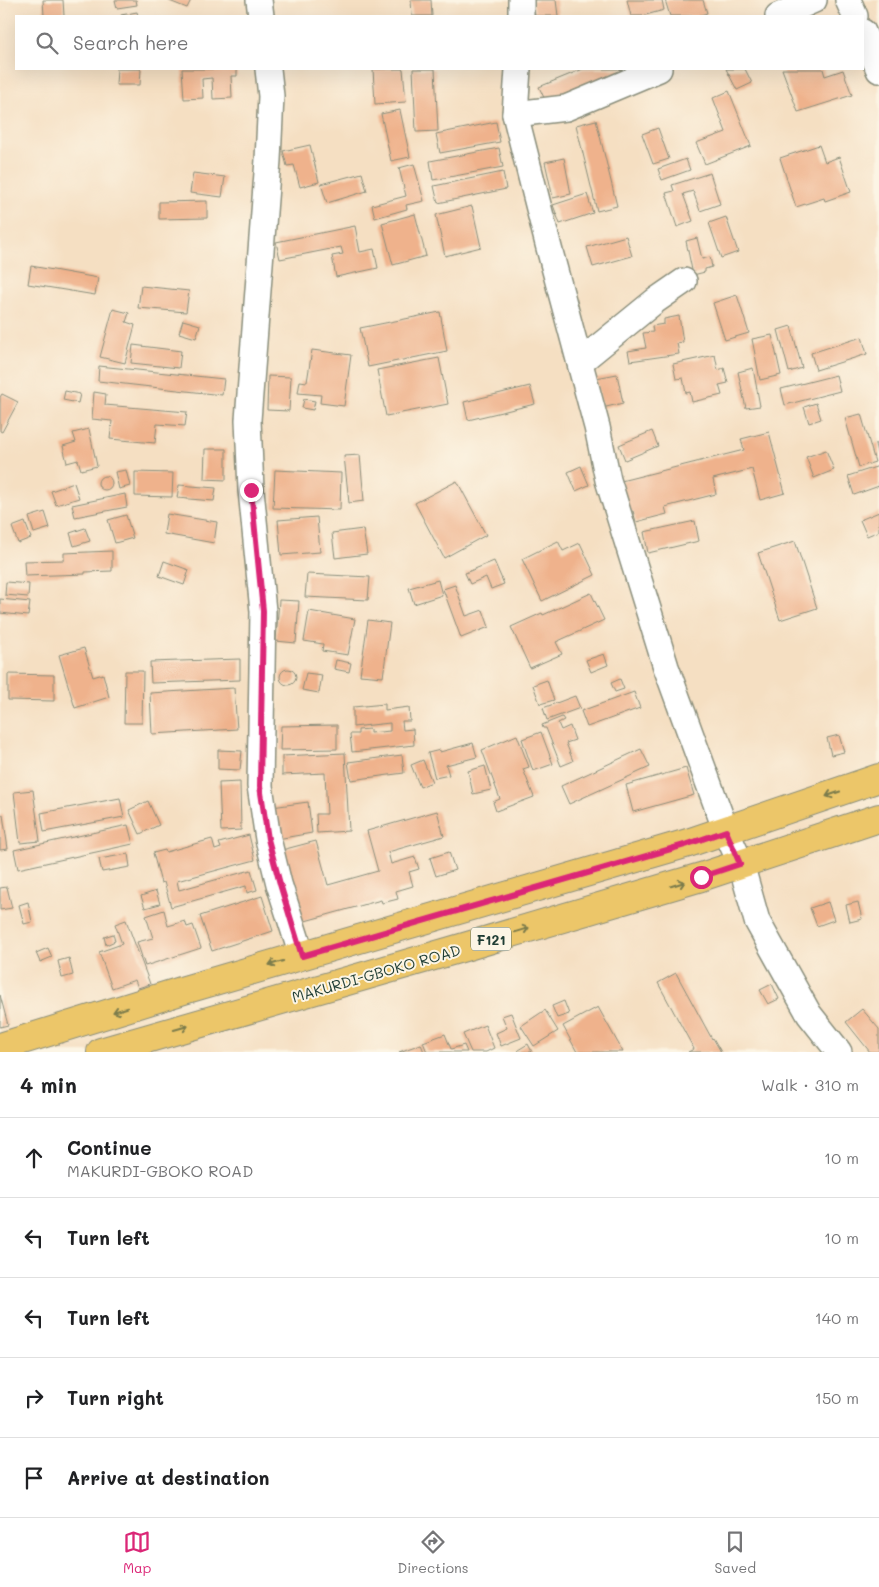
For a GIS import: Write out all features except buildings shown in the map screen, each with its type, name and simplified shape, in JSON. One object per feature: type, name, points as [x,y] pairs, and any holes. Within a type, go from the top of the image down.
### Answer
[{"type":"main road","name":"F121","points":[[0,1047],[302,956],[688,844],[879,778]]},
{"type":"main road","name":"MAKURDI-GBOKO ROAD","points":[[101,1052],[701,877],[879,818]]},
{"type":"street","points":[[259,0],[261,15]]},
{"type":"street","points":[[520,0],[521,15]]},
{"type":"street","points":[[780,15],[814,0]]},
{"type":"street","points":[[848,0],[855,15]]},
{"type":"street","points":[[864,34],[879,70]]},
{"type":"street","points":[[268,70],[271,96],[268,160],[248,420],[251,490],[263,611],[260,786],[268,839],[302,956]]},
{"type":"street","points":[[518,70],[515,114],[548,248],[580,362],[609,495],[666,667],[726,831],[740,864],[757,921],[809,1014],[839,1052]]},
{"type":"street","points":[[515,114],[566,108],[657,70]]},
{"type":"street","points":[[580,362],[684,280]]},
{"type":"route","points":[[251,490],[263,611],[260,786],[268,839],[302,956],[688,844],[726,831],[740,864],[701,877]]}]
